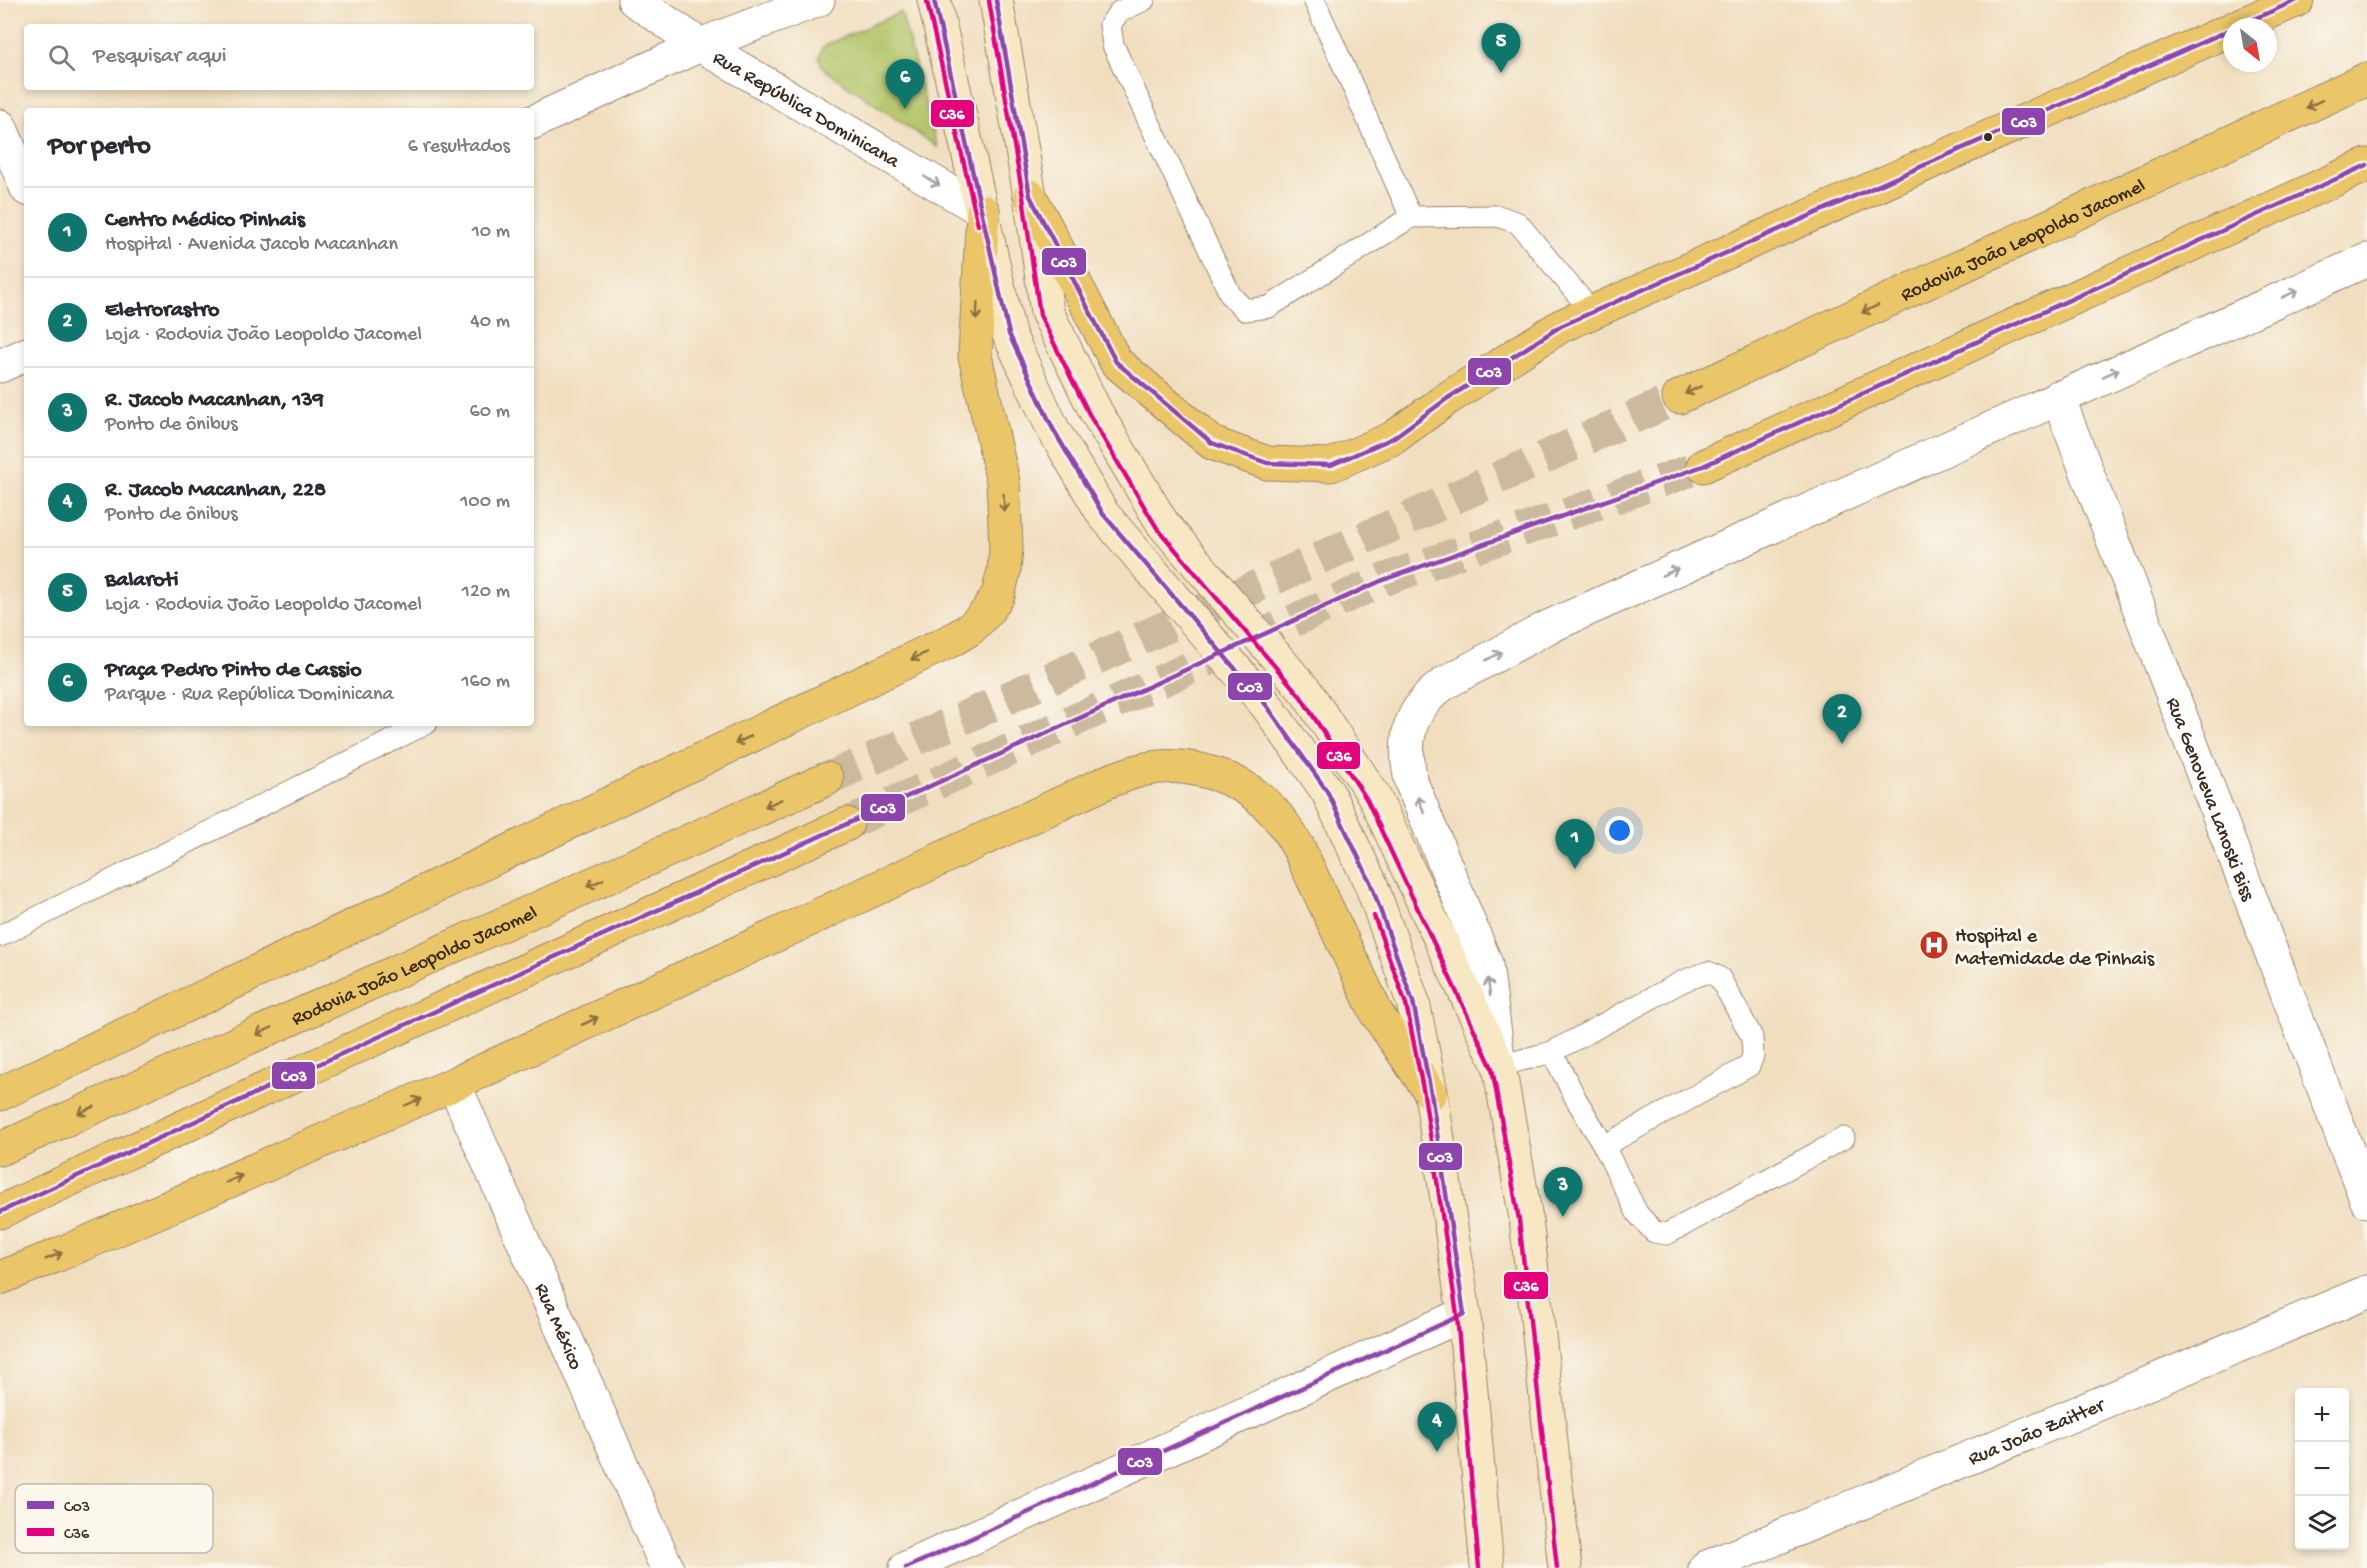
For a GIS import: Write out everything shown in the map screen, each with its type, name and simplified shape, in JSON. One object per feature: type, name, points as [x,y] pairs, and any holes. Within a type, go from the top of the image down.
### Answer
[{"type":"highway","points":[[2256,18],[2297,0]]},
{"type":"highway","points":[[1030,196],[1116,362],[1212,443],[1267,463],[1331,465],[1393,438],[1448,398],[1561,326],[2223,33]]},
{"type":"highway","name":"Rodovia João Leopoldo Jacomel","points":[[1679,397],[2367,80]]},
{"type":"highway","points":[[1703,466],[2367,165]]},
{"type":"highway","points":[[0,1094],[952,640],[970,629],[986,614],[998,595],[1004,571],[1006,547],[1003,482],[975,356],[982,211]]},
{"type":"highway","points":[[0,1278],[454,1084],[1111,780],[1143,769],[1173,766],[1202,771],[1230,780],[1251,792],[1286,826],[1377,1014],[1431,1093]]},
{"type":"highway","name":"Rodovia João Leopoldo Jacomel","points":[[0,1149],[827,779]]},
{"type":"highway","points":[[0,1212],[262,1090],[847,824]]},
{"type":"main road","points":[[934,0],[1009,334],[1053,429],[1103,514],[1267,706],[1327,791],[1371,884],[1413,1002],[1431,1093],[1464,1314],[1487,1568]]},
{"type":"main road","points":[[996,0],[1030,196],[1047,312],[1096,412],[1162,524],[1307,693],[1374,796],[1499,1066],[1526,1219],[1565,1568]]},
{"type":"street","name":"Rua República Dominicana","points":[[634,0],[700,45],[982,211]]},
{"type":"street","points":[[534,122],[700,45],[818,0]]},
{"type":"street","points":[[0,126],[24,182]]},
{"type":"street","points":[[1499,1066],[1486,964],[1412,783],[1407,763],[1407,741],[1412,721],[1431,693],[1445,682],[1546,628],[2367,260]]},
{"type":"street","points":[[0,366],[24,355]]},
{"type":"street","name":"Rua Genoveva Lanoski Biss","points":[[2058,397],[2367,1201]]},
{"type":"street","name":"Rua México","points":[[454,1084],[667,1568]]},
{"type":"street","name":"Rua João Zaitter","points":[[1705,1568],[2367,1292]]},
{"type":"street","points":[[906,1568],[1464,1314]]},
{"type":"lane","points":[[1144,0],[1119,12],[1110,25],[1113,45],[1231,296],[1245,310],[1269,307],[1411,217],[1498,216],[1518,223],[1592,312]]},
{"type":"lane","points":[[1314,0],[1411,217]]},
{"type":"lane","points":[[0,936],[421,726]]},
{"type":"lane","points":[[1499,1066],[1552,1052],[1683,981],[1708,972],[1720,978],[1752,1037],[1753,1056],[1749,1066],[1604,1146]]},
{"type":"lane","points":[[1552,1052],[1604,1146],[1637,1213],[1654,1232],[1667,1234],[1844,1138]]},
{"type":"green space","points":[[901,12],[937,147],[828,72],[822,66],[819,58],[822,48],[830,43]]},
{"type":"tunnel","points":[[827,779],[1679,397]]},
{"type":"tunnel","points":[[847,824],[1383,580],[1703,466]]},
{"type":"transit line","name":"C03","points":[[906,1568],[1464,1314],[1431,1093],[1413,1002],[1371,884],[1327,791],[1267,706],[1103,514],[1053,429],[1009,334],[934,0]]},
{"type":"transit line","name":"C03","points":[[996,0],[1030,196],[1116,362],[1212,443],[1267,463],[1331,465],[1393,438],[1448,398],[1561,326],[2223,33]]},
{"type":"transit line","name":"C03","points":[[2256,18],[2297,0]]},
{"type":"transit line","name":"C36","points":[[989,1],[1023,197],[1040,315],[1090,416],[1157,528],[1301,697],[1367,800],[1492,1068],[1519,1220],[1557,1568]]},
{"type":"transit line","name":"C36","points":[[927,2],[978,225]]},
{"type":"transit line","name":"C03","points":[[0,1212],[273,1085],[1383,580],[1703,466],[2367,165]]},
{"type":"transit line","name":"C36","points":[[1374,916],[1406,1004],[1424,1094],[1457,1315],[1479,1568]]},
{"type":"place","name":"Balaroti","points":[[1501,73]]},
{"type":"place","name":"Praça Pedro Pinto de Cassio","points":[[905,109]]},
{"type":"place","name":"Eletrorastro","points":[[1842,744]]},
{"type":"place","name":"Centro Médico Pinhais","points":[[1575,869]]},
{"type":"place","name":"Hospital e Maternidade de Pinhais","points":[[1934,945]]},
{"type":"place","name":"R. Jacob Macanhan, 139","points":[[1563,1217]]},
{"type":"place","name":"R. Jacob Macanhan, 228","points":[[1437,1452]]}]
